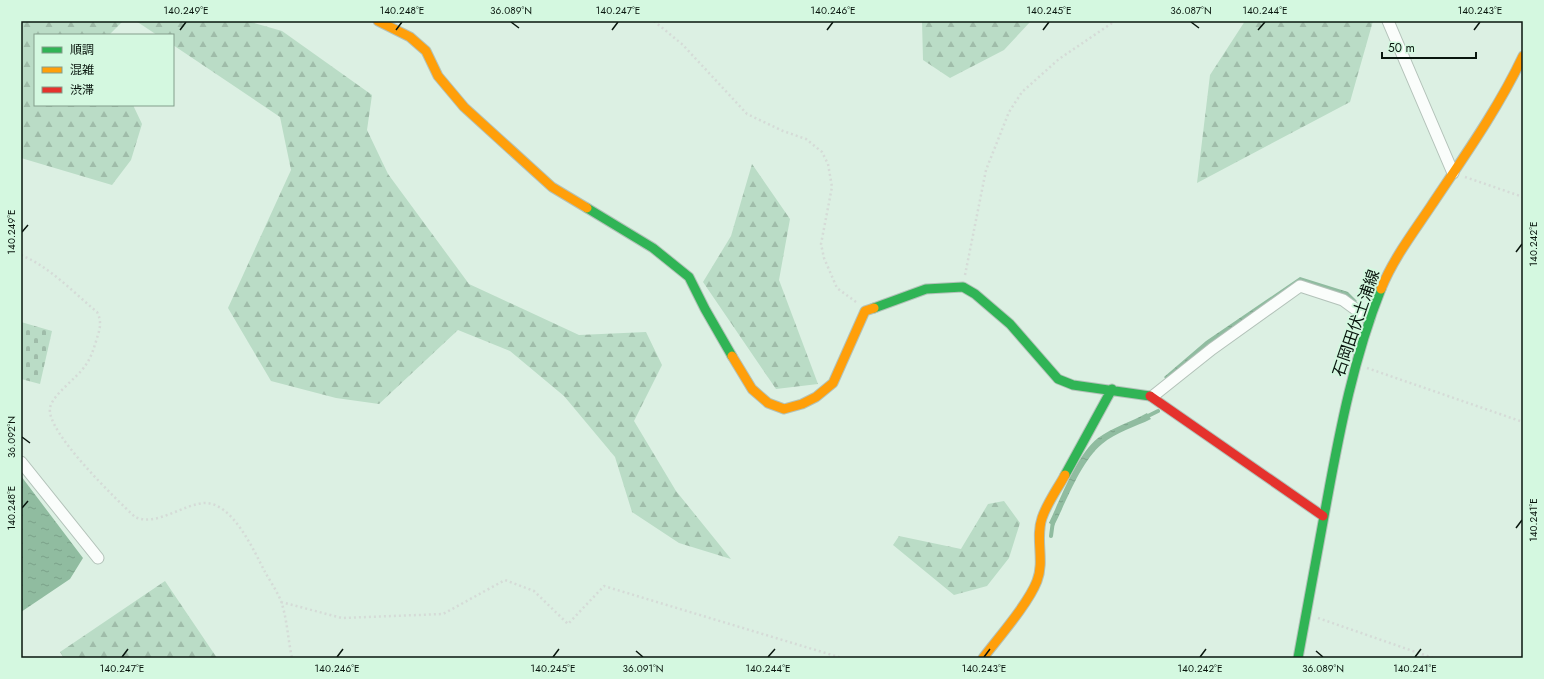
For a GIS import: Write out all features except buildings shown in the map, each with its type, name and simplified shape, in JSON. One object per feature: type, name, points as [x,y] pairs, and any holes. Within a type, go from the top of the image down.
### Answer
[{"type":"street","points":[[378,21],[410,37],[426,52],[438,76],[464,107],[552,187],[653,248],[689,277],[705,309],[752,389],[768,403],[784,408],[802,404],[816,397],[834,383],[865,311],[926,289],[963,287],[975,294],[1010,324],[1058,379],[1073,385],[1112,389],[1153,396],[1323,516]]},
{"type":"street","points":[[1388,21],[1453,173]]},
{"type":"street","name":"石岡田伏土浦線","points":[[1298,658],[1323,516],[1355,364],[1369,319],[1390,269],[1514,77],[1523,56]]},
{"type":"street","points":[[1153,396],[1212,349],[1300,286],[1343,300],[1369,319]]},
{"type":"street","points":[[983,658],[1030,595],[1038,580],[1042,559],[1040,542],[1042,518],[1112,389]]},
{"type":"street","points":[[21,462],[98,558]]},
{"type":"path","points":[[654,21],[683,46],[747,114],[783,131],[806,139],[822,152],[828,164],[832,187],[821,244],[824,258],[837,288],[865,311]]},
{"type":"path","points":[[963,287],[986,170],[1009,112],[1022,92],[1059,59],[1115,21]]},
{"type":"path","points":[[1453,173],[1523,197]]},
{"type":"path","points":[[21,255],[35,261],[46,270],[97,312],[100,320],[100,327],[90,359],[85,368],[57,397],[50,408],[51,415],[64,439],[82,463],[135,517],[141,520],[150,520],[180,509],[206,503],[226,514],[244,531],[281,602],[292,658]]},
{"type":"path","points":[[1355,364],[1523,422]]},
{"type":"path","points":[[281,602],[342,618],[443,614],[505,580],[534,592],[568,624],[604,586],[842,658]]},
{"type":"path","points":[[1306,614],[1433,658]]},
{"type":"green space","points":[[21,21],[123,21],[110,34],[34,34],[34,106],[133,106],[142,124],[131,160],[112,185],[21,158]]},
{"type":"green space","points":[[136,21],[247,21],[282,31],[372,95],[367,130],[388,174],[469,284],[579,335],[646,332],[662,365],[634,421],[676,491],[731,559],[679,543],[632,512],[615,457],[564,396],[510,351],[458,330],[379,404],[336,398],[271,381],[228,308],[291,170],[280,117],[174,46],[174,34],[156,34]]},
{"type":"green space","points":[[922,21],[1031,21],[1004,50],[950,78],[923,60]]},
{"type":"green space","points":[[1245,21],[1373,21],[1350,102],[1197,183],[1210,75]]},
{"type":"green space","points":[[752,164],[790,219],[779,280],[818,384],[776,389],[703,282],[731,236]]},
{"type":"green space","points":[[21,322],[52,331],[40,384],[21,379]]},
{"type":"green space","points":[[1004,501],[1020,523],[1009,558],[987,586],[954,595],[893,545],[899,536],[961,549],[988,504]]},
{"type":"green space","points":[[165,581],[217,658],[64,658],[60,652]]},
{"type":"water","points":[[1300,277],[1348,292],[1357,301],[1353,305],[1300,283],[1168,382],[1164,377],[1206,341]]},
{"type":"water","points":[[1147,413],[1151,419],[1113,436],[1094,451],[1075,482],[1054,526],[1049,523],[1076,466],[1090,445],[1110,431]]},
{"type":"water","points":[[21,476],[83,558],[70,579],[21,612]]},
{"type":"waterway","points":[[1146,417],[1158,411]]},
{"type":"waterway","points":[[1051,536],[1053,521]]},
{"type":"traffic: fast","points":[[587,208],[653,248],[689,277],[705,309],[732,356]]},
{"type":"traffic: fast","points":[[874,308],[926,289],[963,287],[975,294],[1010,324],[1058,379],[1073,385],[1150,396]]},
{"type":"traffic: fast","points":[[1298,658],[1332,473],[1349,393],[1355,367],[1371,315],[1381,289]]},
{"type":"traffic: fast","points":[[1065,475],[1112,389]]},
{"type":"traffic: slow","points":[[378,21],[410,37],[426,51],[438,76],[464,107],[552,187],[587,208]]},
{"type":"traffic: slow","points":[[1381,289],[1391,267],[1404,246],[1468,151],[1503,95],[1523,56]]},
{"type":"traffic: slow","points":[[732,356],[752,389],[768,403],[784,409],[802,404],[816,397],[833,383],[865,311],[874,308]]},
{"type":"traffic: slow","points":[[983,658],[1020,610],[1033,590],[1037,581],[1040,566],[1039,533],[1042,518],[1065,475]]},
{"type":"traffic: jam","points":[[1150,396],[1323,516]]}]
